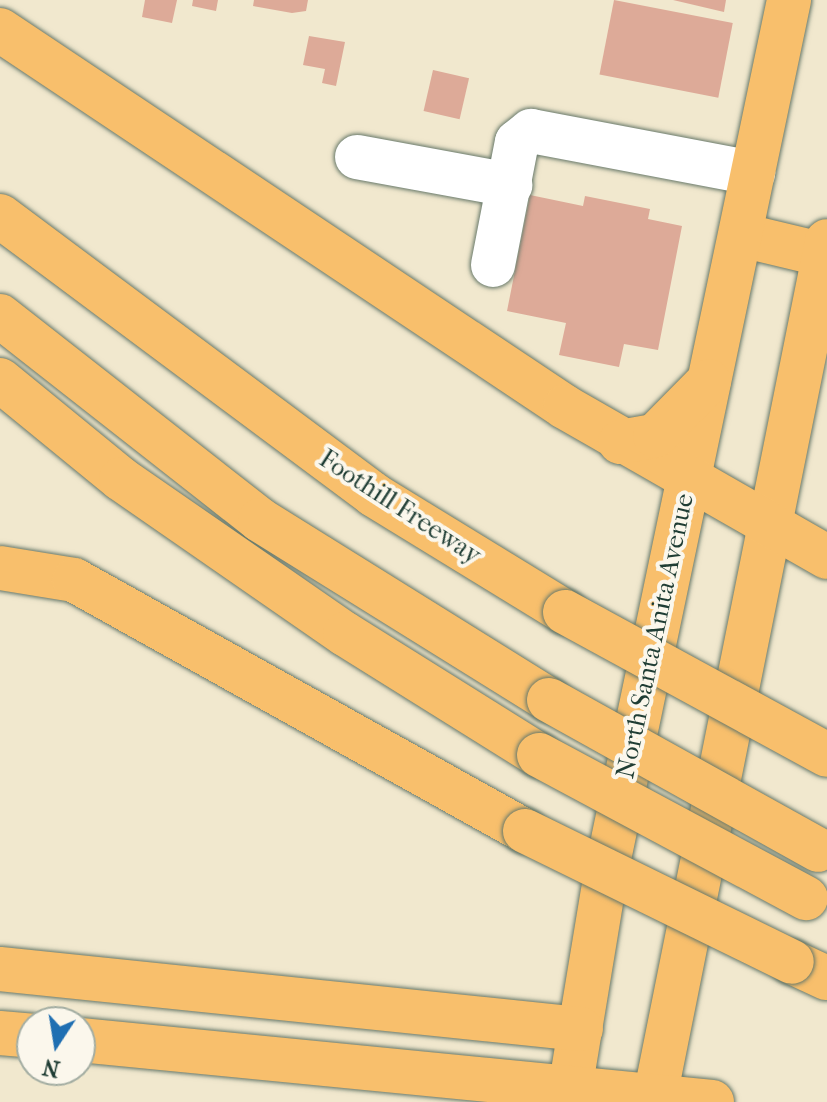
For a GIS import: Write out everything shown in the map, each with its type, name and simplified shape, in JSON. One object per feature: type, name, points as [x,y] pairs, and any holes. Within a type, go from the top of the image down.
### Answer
[{"type":"main road","name":"North Santa Anita Avenue","points":[[570,1092],[687,483],[789,0]]},
{"type":"main road","points":[[0,30],[620,442],[687,483],[827,557]]},
{"type":"main road","name":"Foothill Freeway","points":[[0,216],[374,495],[565,612],[827,755]]},
{"type":"main road","points":[[655,1096],[826,250],[741,235]]},
{"type":"main road","points":[[0,316],[260,520],[549,700],[822,852]]},
{"type":"main road","points":[[0,380],[187,524],[539,755],[816,903]]},
{"type":"main road","points":[[620,442],[655,436],[709,381]]},
{"type":"main road","points":[[0,568],[74,580],[525,831],[809,970]]},
{"type":"main road","points":[[0,969],[581,1029]]},
{"type":"main road","points":[[96,1042],[570,1092],[712,1102]]},
{"type":"lane","points":[[493,265],[517,142],[531,131],[755,160]]},
{"type":"lane","points":[[357,157],[510,185]]},
{"type":"building","points":[[145,0],[177,0],[172,23],[142,17]]},
{"type":"building","points":[[193,0],[218,0],[216,11],[192,6]]},
{"type":"building","points":[[254,0],[308,0],[306,11],[292,13],[253,6]]},
{"type":"building","points":[[614,0],[733,23],[718,98],[599,75]]},
{"type":"building","points":[[673,0],[726,0],[724,12]]},
{"type":"building","points":[[309,36],[345,42],[336,86],[322,83],[325,69],[303,65]]},
{"type":"building","points":[[433,70],[469,78],[460,119],[424,111]]},
{"type":"building","points":[[530,195],[583,206],[585,196],[650,209],[648,219],[682,226],[658,350],[624,344],[619,367],[559,355],[566,323],[507,311]]}]
